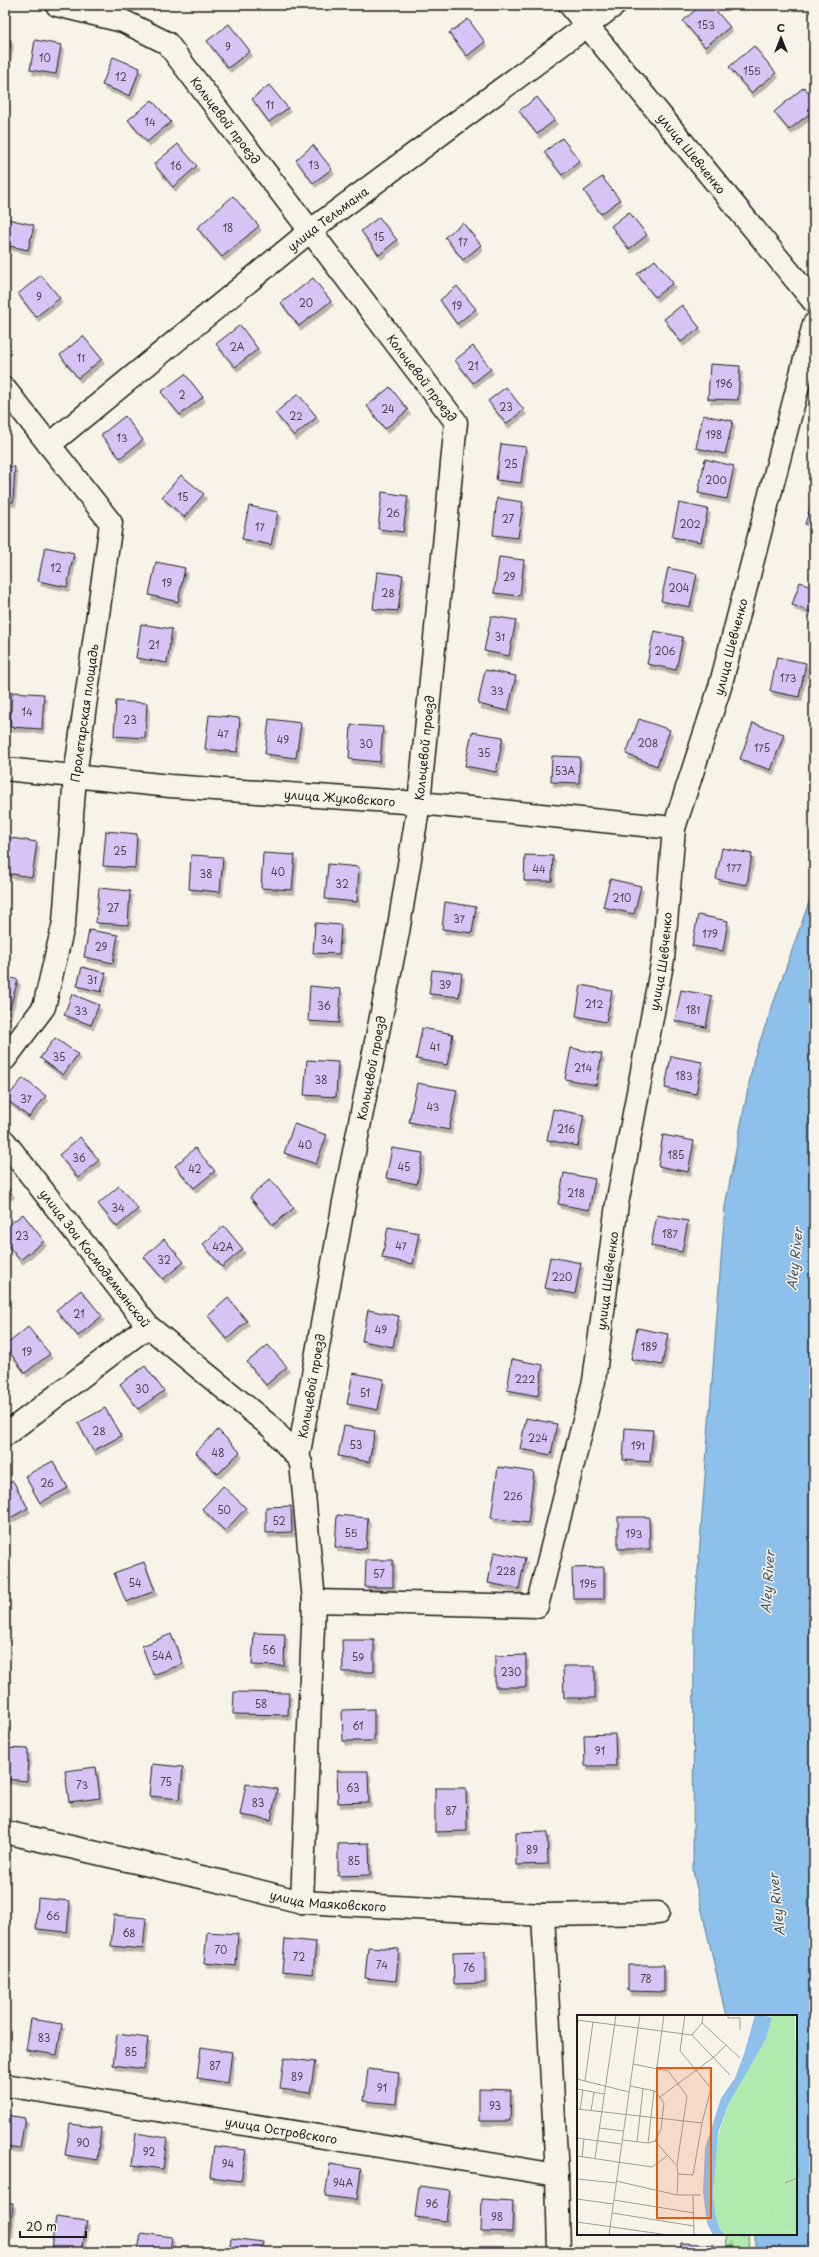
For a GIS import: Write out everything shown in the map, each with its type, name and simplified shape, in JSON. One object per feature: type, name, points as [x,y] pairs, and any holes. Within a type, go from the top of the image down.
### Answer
[{"type":"street","name":"Кольцевой проезд","points":[[57,5],[123,21],[167,43],[456,422],[419,803],[398,932],[344,1202],[298,1458]]},
{"type":"street","name":"улица Шевченко","points":[[570,5],[814,302]]},
{"type":"street","name":"улица Тельмана","points":[[49,445],[310,231],[615,5]]},
{"type":"street","name":"улица Шевченко","points":[[314,1601],[537,1606],[594,1381],[617,1204],[663,959],[674,828],[720,688],[814,324]]},
{"type":"street","name":"Пролетарская площадь","points":[[5,390],[111,523],[75,776],[64,922],[44,1007],[5,1059]]},
{"type":"street","name":"улица Жуковского","points":[[5,769],[170,786],[419,803],[674,828]]},
{"type":"street","name":"улица Зои Космодемьянской","points":[[5,1142],[148,1326],[5,1435]]},
{"type":"street","name":"Кольцевой проезд","points":[[148,1326],[271,1427],[298,1458]]},
{"type":"street","points":[[298,1458],[301,1463],[314,1601],[302,1902]]},
{"type":"street","name":"улица Маяковского","points":[[5,1832],[223,1882],[302,1902],[543,1915],[658,1913]]},
{"type":"street","points":[[543,1915],[557,2175],[559,2252]]},
{"type":"street","name":"улица Островского","points":[[5,2085],[557,2175]]},
{"type":"green space","points":[[725,2235],[748,2235],[749,2252],[726,2252]]},
{"type":"water","name":"Aley River","points":[[814,888],[814,2252],[755,2252],[755,2235],[797,2235],[797,2015],[726,2015],[693,1871],[694,1624],[725,1206],[754,1058]]},
{"type":"building","points":[[701,5],[711,5],[730,27],[705,47],[683,21]]},
{"type":"building","points":[[468,19],[485,42],[467,56],[449,33]]},
{"type":"building","points":[[229,24],[250,51],[228,68],[207,41]]},
{"type":"building","points":[[5,39],[11,40],[6,70],[5,70]]},
{"type":"building","points":[[35,40],[61,45],[56,74],[30,70]]},
{"type":"building","points":[[754,46],[776,73],[751,93],[729,67]]},
{"type":"building","points":[[113,57],[140,68],[130,96],[102,85]]},
{"type":"building","points":[[269,85],[288,108],[269,122],[252,99]]},
{"type":"building","points":[[804,87],[814,99],[814,110],[789,130],[774,112]]},
{"type":"building","points":[[537,97],[555,120],[537,134],[519,111]]},
{"type":"building","points":[[152,100],[171,122],[147,142],[128,120]]},
{"type":"building","points":[[562,138],[580,161],[562,175],[544,152]]},
{"type":"building","points":[[178,144],[197,166],[173,187],[154,164]]},
{"type":"building","points":[[313,145],[332,169],[313,183],[296,160]]},
{"type":"building","points":[[602,177],[620,200],[601,214],[584,191]]},
{"type":"building","points":[[233,196],[259,226],[222,257],[197,228]]},
{"type":"building","points":[[629,212],[647,235],[629,249],[611,226]]},
{"type":"building","points":[[379,217],[397,240],[379,255],[361,231]]},
{"type":"building","points":[[8,219],[34,225],[28,250],[5,245]]},
{"type":"building","points":[[463,223],[481,245],[463,260],[445,237]]},
{"type":"building","points":[[655,260],[673,283],[655,297],[637,274]]},
{"type":"building","points":[[41,275],[60,298],[36,317],[18,294]]},
{"type":"building","points":[[313,278],[331,301],[299,326],[281,303]]},
{"type":"building","points":[[457,286],[476,309],[457,324],[440,300]]},
{"type":"building","points":[[682,305],[700,328],[681,342],[664,319]]},
{"type":"building","points":[[240,325],[258,349],[235,367],[216,344]]},
{"type":"building","points":[[83,336],[102,359],[78,378],[60,355]]},
{"type":"building","points":[[473,346],[491,369],[473,383],[455,360]]},
{"type":"building","points":[[710,364],[740,366],[738,400],[708,399]]},
{"type":"building","points":[[185,374],[203,397],[180,415],[161,392]]},
{"type":"building","points":[[390,387],[408,410],[385,429],[367,406]]},
{"type":"building","points":[[506,387],[524,410],[506,424],[488,401]]},
{"type":"building","points":[[298,394],[317,417],[294,436],[275,413]]},
{"type":"building","points":[[703,415],[733,421],[725,454],[696,448]]},
{"type":"building","points":[[125,416],[143,440],[120,458],[101,435]]},
{"type":"building","points":[[501,444],[526,447],[521,483],[496,480]]},
{"type":"building","points":[[705,459],[734,466],[727,499],[698,493]]},
{"type":"building","points":[[5,466],[15,467],[13,502],[5,501]]},
{"type":"building","points":[[181,475],[204,494],[184,517],[162,497]]},
{"type":"building","points":[[382,492],[408,496],[403,532],[378,529]]},
{"type":"building","points":[[814,497],[814,526],[805,524]]},
{"type":"building","points":[[497,498],[523,502],[518,538],[493,535]]},
{"type":"building","points":[[679,503],[708,509],[701,542],[672,537]]},
{"type":"building","points":[[249,506],[278,512],[271,545],[242,539]]},
{"type":"building","points":[[45,547],[74,553],[67,587],[38,581]]},
{"type":"building","points":[[499,557],[524,560],[520,596],[494,593]]},
{"type":"building","points":[[156,562],[185,568],[178,602],[149,595]]},
{"type":"building","points":[[668,568],[697,574],[690,607],[661,601]]},
{"type":"building","points":[[377,572],[403,575],[398,611],[373,609]]},
{"type":"building","points":[[800,582],[814,587],[814,613],[792,605]]},
{"type":"building","points":[[491,616],[516,620],[509,656],[484,651]]},
{"type":"building","points":[[141,624],[172,629],[167,663],[136,658]]},
{"type":"building","points":[[654,631],[683,637],[676,670],[647,664]]},
{"type":"building","points":[[777,657],[806,663],[799,697],[770,691]]},
{"type":"building","points":[[485,670],[516,676],[508,711],[478,704]]},
{"type":"building","points":[[12,692],[44,694],[42,729],[10,727]]},
{"type":"building","points":[[116,701],[147,703],[145,738],[114,736]]},
{"type":"building","points":[[209,715],[240,718],[237,752],[205,749]]},
{"type":"building","points":[[269,719],[301,723],[296,758],[265,754]]},
{"type":"building","points":[[639,719],[670,730],[657,766],[626,754]]},
{"type":"building","points":[[753,723],[784,734],[771,770],[740,759]]},
{"type":"building","points":[[351,725],[383,727],[380,762],[349,759]]},
{"type":"building","points":[[472,732],[503,737],[496,772],[465,766]]},
{"type":"building","points":[[552,756],[580,757],[579,783],[551,782]]},
{"type":"building","points":[[106,831],[137,834],[135,868],[103,866]]},
{"type":"building","points":[[5,837],[37,842],[32,877],[5,873]]},
{"type":"building","points":[[722,848],[752,854],[747,885],[716,879]]},
{"type":"building","points":[[263,853],[295,855],[292,890],[261,888]]},
{"type":"building","points":[[191,855],[223,857],[220,892],[189,889]]},
{"type":"building","points":[[525,855],[553,856],[552,881],[524,881]]},
{"type":"building","points":[[328,864],[359,867],[357,902],[325,899]]},
{"type":"building","points":[[610,879],[641,886],[634,914],[603,907]]},
{"type":"building","points":[[99,888],[130,891],[128,925],[96,923]]},
{"type":"building","points":[[445,902],[476,907],[472,933],[442,929]]},
{"type":"building","points":[[698,915],[728,921],[723,951],[692,946]]},
{"type":"building","points":[[315,923],[341,925],[339,954],[313,953]]},
{"type":"building","points":[[89,930],[118,935],[113,963],[84,957]]},
{"type":"building","points":[[82,967],[106,973],[101,992],[77,986]]},
{"type":"building","points":[[432,970],[462,973],[459,997],[429,994]]},
{"type":"building","points":[[5,976],[18,980],[8,1014],[5,1013]]},
{"type":"building","points":[[581,985],[612,991],[606,1022],[576,1016]]},
{"type":"building","points":[[310,986],[341,989],[339,1023],[308,1021]]},
{"type":"building","points":[[681,990],[712,996],[706,1027],[675,1021]]},
{"type":"building","points":[[72,994],[99,1005],[91,1025],[64,1015]]},
{"type":"building","points":[[422,1028],[453,1034],[447,1065],[416,1059]]},
{"type":"building","points":[[55,1038],[78,1054],[63,1075],[40,1058]]},
{"type":"building","points":[[571,1048],[602,1054],[596,1085],[565,1079]]},
{"type":"building","points":[[671,1056],[702,1062],[696,1094],[665,1088]]},
{"type":"building","points":[[307,1060],[338,1062],[336,1097],[304,1095]]},
{"type":"building","points":[[23,1078],[46,1096],[29,1117],[6,1099]]},
{"type":"building","points":[[417,1083],[457,1090],[449,1130],[409,1122]]},
{"type":"building","points":[[553,1109],[584,1115],[578,1146],[547,1140]]},
{"type":"building","points":[[294,1124],[327,1135],[316,1164],[284,1153]]},
{"type":"building","points":[[663,1135],[694,1141],[688,1172],[658,1166]]},
{"type":"building","points":[[80,1137],[99,1160],[78,1178],[59,1155]]},
{"type":"building","points":[[195,1148],[215,1171],[194,1188],[175,1166]]},
{"type":"building","points":[[392,1148],[423,1153],[417,1184],[386,1178]]},
{"type":"building","points":[[564,1173],[595,1179],[589,1210],[558,1204]]},
{"type":"building","points":[[270,1179],[294,1208],[273,1225],[250,1197]]},
{"type":"building","points":[[5,1184],[12,1193],[5,1198]]},
{"type":"building","points":[[119,1186],[138,1209],[117,1227],[98,1204]]},
{"type":"building","points":[[23,1214],[44,1241],[20,1260],[5,1242],[5,1228]]},
{"type":"building","points":[[657,1215],[688,1221],[682,1252],[651,1246]]},
{"type":"building","points":[[224,1226],[243,1249],[222,1267],[203,1244]]},
{"type":"building","points":[[388,1227],[419,1233],[413,1264],[382,1258]]},
{"type":"building","points":[[164,1239],[184,1262],[163,1279],[144,1257]]},
{"type":"building","points":[[550,1257],[581,1263],[575,1294],[544,1288]]},
{"type":"building","points":[[81,1290],[102,1316],[78,1336],[56,1310]]},
{"type":"building","points":[[228,1298],[247,1321],[227,1339],[208,1316]]},
{"type":"building","points":[[368,1310],[399,1316],[393,1347],[362,1341]]},
{"type":"building","points":[[28,1327],[50,1354],[25,1373],[5,1346]]},
{"type":"building","points":[[637,1328],[668,1334],[662,1365],[631,1359]]},
{"type":"building","points":[[268,1345],[287,1367],[266,1385],[247,1362]]},
{"type":"building","points":[[512,1359],[543,1365],[538,1396],[507,1390]]},
{"type":"building","points":[[145,1366],[164,1391],[138,1409],[120,1384]]},
{"type":"building","points":[[353,1373],[384,1379],[378,1410],[347,1404]]},
{"type":"building","points":[[105,1408],[121,1436],[93,1451],[78,1423]]},
{"type":"building","points":[[526,1418],[557,1424],[551,1455],[520,1449]]},
{"type":"building","points":[[344,1426],[375,1431],[369,1462],[338,1456]]},
{"type":"building","points":[[625,1428],[653,1430],[650,1462],[623,1460]]},
{"type":"building","points":[[218,1430],[240,1452],[218,1474],[195,1452]]},
{"type":"building","points":[[53,1461],[68,1488],[40,1503],[25,1476]]},
{"type":"building","points":[[498,1467],[534,1472],[528,1523],[491,1518]]},
{"type":"building","points":[[13,1481],[28,1508],[5,1521],[5,1485]]},
{"type":"building","points":[[223,1486],[246,1508],[225,1531],[202,1509]]},
{"type":"building","points":[[291,1506],[292,1532],[266,1533],[266,1507]]},
{"type":"building","points":[[337,1515],[368,1518],[366,1549],[335,1547]]},
{"type":"building","points":[[618,1517],[649,1517],[650,1549],[618,1549]]},
{"type":"building","points":[[494,1552],[525,1558],[519,1589],[488,1583]]},
{"type":"building","points":[[366,1560],[393,1560],[393,1587],[365,1587]]},
{"type":"building","points":[[144,1562],[155,1591],[126,1602],[114,1573]]},
{"type":"building","points":[[604,1567],[604,1599],[573,1599],[572,1568]]},
{"type":"building","points":[[254,1633],[285,1634],[284,1666],[252,1665]]},
{"type":"building","points":[[171,1634],[183,1664],[153,1675],[142,1646]]},
{"type":"building","points":[[342,1640],[374,1640],[374,1672],[343,1672]]},
{"type":"building","points":[[526,1655],[526,1687],[495,1687],[495,1656]]},
{"type":"building","points":[[563,1666],[595,1666],[595,1698],[564,1698]]},
{"type":"building","points":[[234,1692],[289,1693],[288,1715],[233,1714]]},
{"type":"building","points":[[374,1709],[374,1741],[343,1741],[342,1710]]},
{"type":"building","points":[[615,1734],[616,1766],[585,1766],[584,1735]]},
{"type":"building","points":[[5,1748],[28,1749],[27,1781],[5,1779]]},
{"type":"building","points":[[152,1764],[183,1767],[180,1799],[149,1796]]},
{"type":"building","points":[[96,1767],[100,1798],[69,1802],[65,1771]]},
{"type":"building","points":[[337,1771],[368,1771],[369,1802],[338,1803]]},
{"type":"building","points":[[246,1784],[277,1789],[271,1820],[240,1815]]},
{"type":"building","points":[[435,1788],[466,1788],[467,1831],[435,1832]]},
{"type":"building","points":[[547,1832],[548,1864],[516,1865],[516,1833]]},
{"type":"building","points":[[369,1843],[370,1875],[338,1876],[338,1844]]},
{"type":"building","points":[[38,1898],[70,1901],[67,1932],[36,1929]]},
{"type":"building","points":[[114,1915],[146,1918],[143,1949],[111,1946]]},
{"type":"building","points":[[207,1932],[238,1934],[236,1966],[204,1963]]},
{"type":"building","points":[[285,1939],[316,1942],[313,1974],[282,1971]]},
{"type":"building","points":[[368,1947],[399,1949],[396,1981],[365,1978]]},
{"type":"building","points":[[485,1951],[485,1983],[454,1984],[453,1952]]},
{"type":"building","points":[[628,1965],[664,1965],[664,1992],[628,1991]]},
{"type":"building","points":[[31,2019],[62,2024],[57,2055],[26,2050]]},
{"type":"building","points":[[117,2034],[148,2038],[144,2069],[113,2065]]},
{"type":"building","points":[[201,2047],[232,2052],[228,2083],[197,2078]]},
{"type":"building","points":[[284,2058],[315,2062],[310,2093],[280,2089]]},
{"type":"building","points":[[368,2069],[399,2073],[396,2104],[364,2101]]},
{"type":"building","points":[[479,2089],[511,2090],[510,2121],[479,2121]]},
{"type":"building","points":[[5,2115],[25,2118],[20,2149],[5,2147]]},
{"type":"building","points":[[70,2124],[101,2128],[97,2160],[65,2155]]},
{"type":"building","points":[[136,2133],[167,2138],[163,2169],[132,2165]]},
{"type":"building","points":[[214,2146],[246,2150],[241,2181],[210,2177]]},
{"type":"building","points":[[330,2164],[361,2169],[357,2200],[325,2196]]},
{"type":"building","points":[[419,2186],[450,2190],[446,2221],[415,2217]]},
{"type":"building","points":[[482,2199],[513,2201],[512,2232],[481,2231]]},
{"type":"building","points":[[5,2202],[13,2203],[10,2234],[5,2234]]},
{"type":"building","points":[[56,2217],[87,2221],[82,2252],[51,2248]]},
{"type":"building","points":[[141,2233],[172,2237],[170,2252],[138,2252]]},
{"type":"building","points":[[231,2238],[263,2242],[261,2252],[229,2252]]},
{"type":"building","points":[[680,2243],[715,2245],[714,2252],[679,2252]]}]
